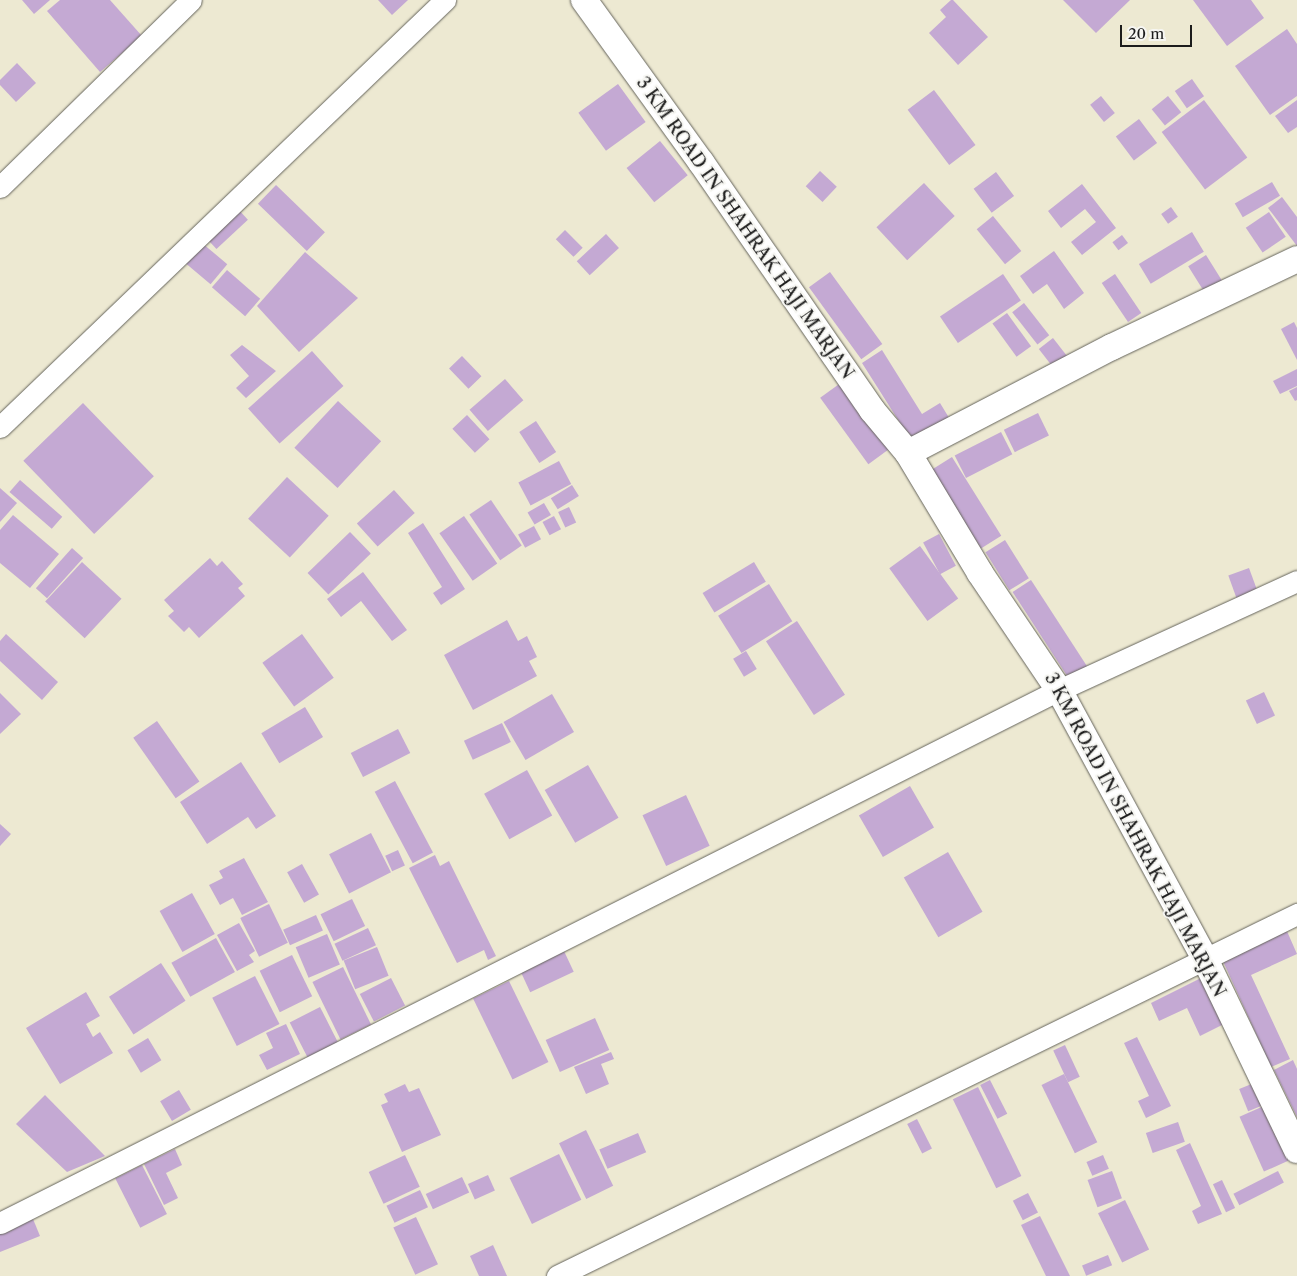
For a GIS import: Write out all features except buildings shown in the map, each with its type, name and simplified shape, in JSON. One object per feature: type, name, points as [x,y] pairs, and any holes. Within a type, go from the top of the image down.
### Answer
[{"type":"street","points":[[0,187],[191,0]]},
{"type":"street","points":[[0,427],[445,0]]},
{"type":"street","name":"3 KM ROAD IN SHAHRAK HAJI MARJAN","points":[[584,0],[702,162],[872,410],[908,453],[980,573],[1059,690],[1205,959],[1297,1150]]},
{"type":"street","points":[[908,453],[1112,347],[1297,259]]},
{"type":"street","points":[[0,1223],[1059,690],[1297,581]]},
{"type":"street","points":[[557,1276],[1297,914]]}]
